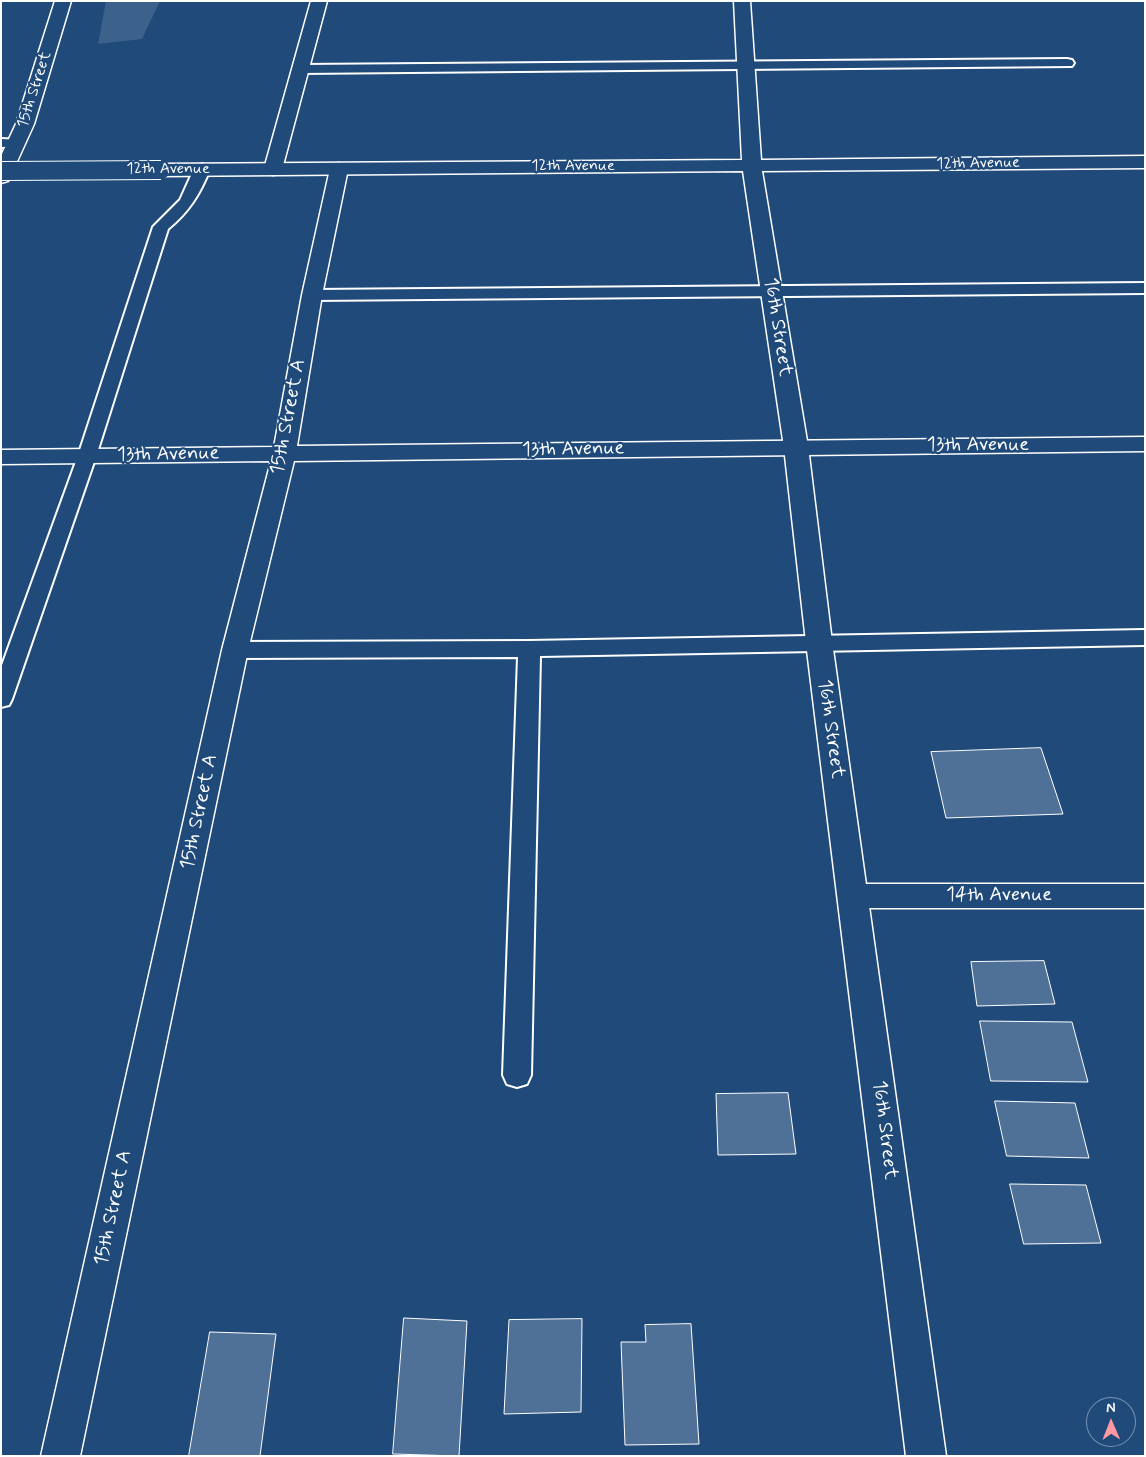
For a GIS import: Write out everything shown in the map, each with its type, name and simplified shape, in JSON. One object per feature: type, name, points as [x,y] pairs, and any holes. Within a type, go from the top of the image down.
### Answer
[{"type":"street","name":"15th Street","points":[[1,177],[9,143],[36,87],[63,1]]},
{"type":"street","points":[[273,169],[319,1]]},
{"type":"street","name":"16th Street","points":[[742,1],[752,166],[796,447],[819,642],[926,1456]]},
{"type":"street","name":"12th Avenue","points":[[1,171],[1145,162]]},
{"type":"street","name":"15th Street A","points":[[60,1456],[235,650],[284,454],[312,295],[339,169]]},
{"type":"street","name":"13th Avenue","points":[[1,457],[1145,444]]},
{"type":"street","name":"14th Avenue","points":[[853,896],[1145,896]]},
{"type":"lane","points":[[300,69],[1066,63]]},
{"type":"lane","points":[[1,700],[87,456],[161,226],[179,213],[192,197],[202,169]]},
{"type":"lane","points":[[312,295],[1145,288]]},
{"type":"lane","points":[[235,650],[529,650],[819,642],[1145,638]]},
{"type":"lane","points":[[517,1076],[529,650]]},
{"type":"shaded area","points":[[106,1],[160,1],[142,39],[98,44]]},
{"type":"building","points":[[1041,748],[1063,814],[946,818],[931,752]]},
{"type":"building","points":[[1044,961],[1055,1004],[977,1006],[971,962]]},
{"type":"building","points":[[980,1021],[1072,1022],[1088,1082],[991,1081]]},
{"type":"building","points":[[788,1093],[796,1154],[718,1155],[716,1094]]},
{"type":"building","points":[[995,1101],[1075,1103],[1089,1158],[1007,1156]]},
{"type":"building","points":[[1010,1184],[1086,1185],[1101,1243],[1024,1244]]},
{"type":"building","points":[[404,1318],[467,1321],[459,1456],[393,1454]]},
{"type":"building","points":[[582,1319],[581,1412],[504,1414],[509,1320]]},
{"type":"building","points":[[691,1324],[699,1444],[625,1445],[621,1342],[646,1342],[645,1325]]},
{"type":"building","points":[[210,1332],[276,1334],[260,1456],[189,1456]]}]
